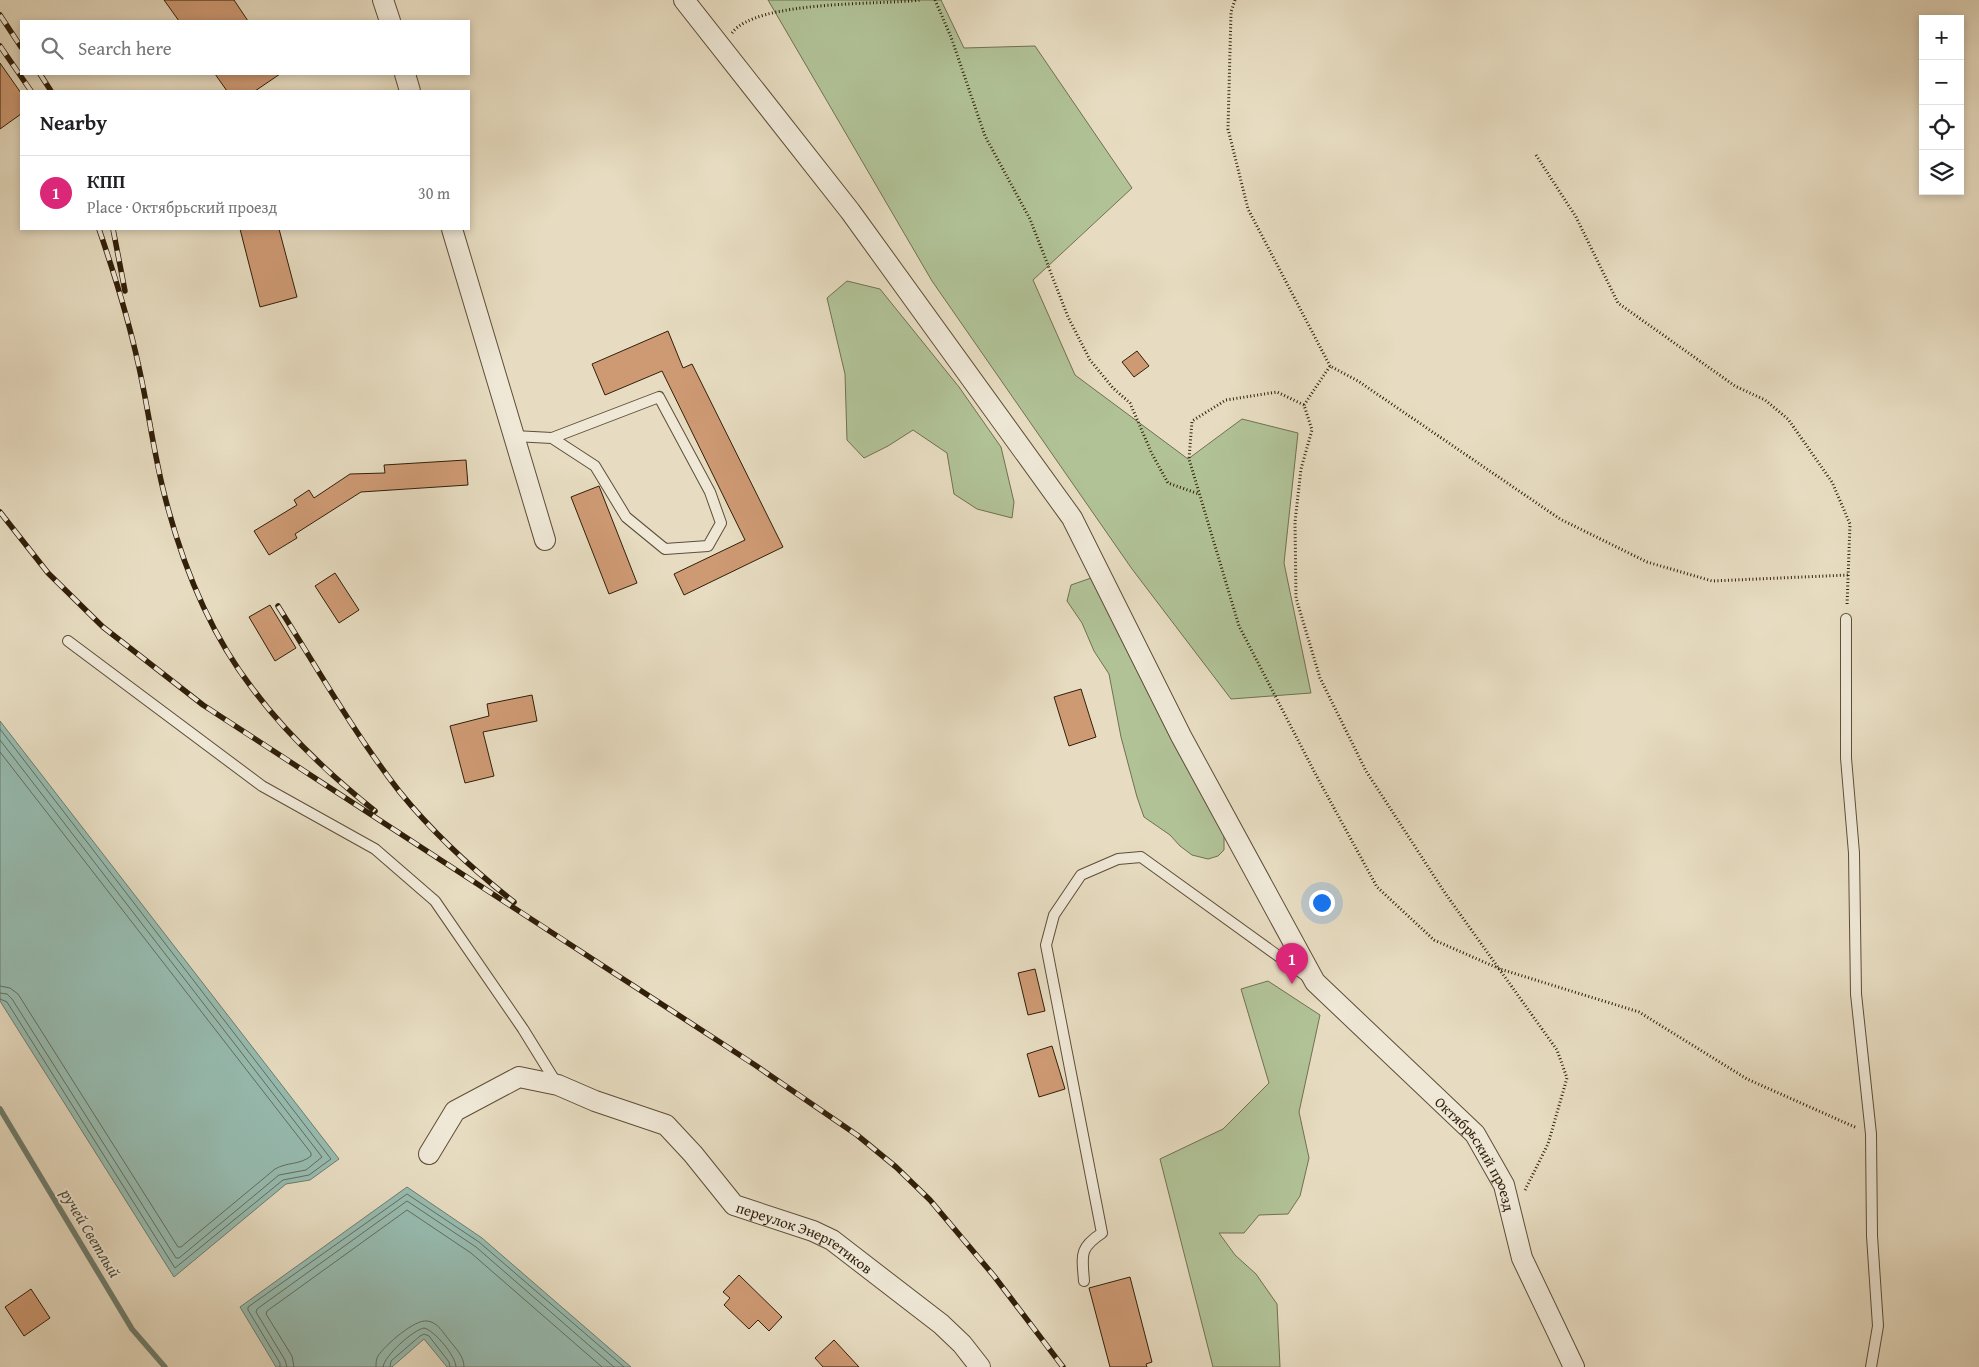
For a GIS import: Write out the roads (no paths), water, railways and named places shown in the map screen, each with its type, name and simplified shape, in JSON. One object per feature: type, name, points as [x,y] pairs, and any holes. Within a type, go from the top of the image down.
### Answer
[{"type":"street","points":[[383,0],[390,20]]},
{"type":"street","name":"Октябрьский проезд","points":[[684,0],[850,211],[1072,518],[1181,736],[1315,982],[1475,1134],[1504,1185],[1522,1258],[1574,1367]]},
{"type":"street","points":[[405,75],[410,90]]},
{"type":"street","points":[[452,230],[545,540]]},
{"type":"street","name":"переулок Энергетиков","points":[[429,1154],[456,1111],[519,1077],[558,1085],[595,1101],[666,1125],[693,1154],[734,1205],[813,1231],[832,1240],[941,1324],[962,1344],[980,1367]]},
{"type":"lane","points":[[514,436],[552,438],[658,398],[710,492],[721,523],[708,546],[665,549],[626,517],[595,466],[552,438]]},
{"type":"lane","points":[[1846,619],[1846,758],[1854,853],[1856,994],[1871,1134],[1872,1236],[1878,1326],[1871,1367]]},
{"type":"lane","points":[[68,641],[262,786],[374,849],[435,901],[523,1029],[558,1085]]},
{"type":"lane","points":[[1084,1280],[1082,1254],[1091,1240],[1102,1233],[1046,945],[1054,915],[1081,875],[1118,859],[1141,857],[1315,982]]},
{"type":"water","points":[[0,721],[339,1159],[310,1180],[286,1184],[174,1277],[0,1001]]},
{"type":"water","points":[[407,1187],[482,1238],[631,1367],[447,1367],[424,1339],[392,1367],[276,1367],[240,1307]]},
{"type":"waterway","name":"ручей Светлый","points":[[0,1109],[132,1329],[165,1367]]},
{"type":"railway","points":[[0,15],[20,45]]},
{"type":"railway","points":[[0,46],[30,90]]},
{"type":"railway","points":[[41,75],[50,90]]},
{"type":"railway","points":[[99,230],[134,346],[160,477],[171,519],[198,595],[222,643],[265,705],[294,738],[326,769],[375,811]]},
{"type":"railway","points":[[113,230],[125,291]]},
{"type":"railway","points":[[0,512],[48,573],[103,627],[203,705],[755,1065],[857,1135],[896,1167],[930,1200],[994,1276],[1063,1367]]},
{"type":"railway","points":[[278,606],[351,723],[399,791],[453,850],[514,902]]},
{"type":"place","name":"КПП","points":[[1292,984]]}]
